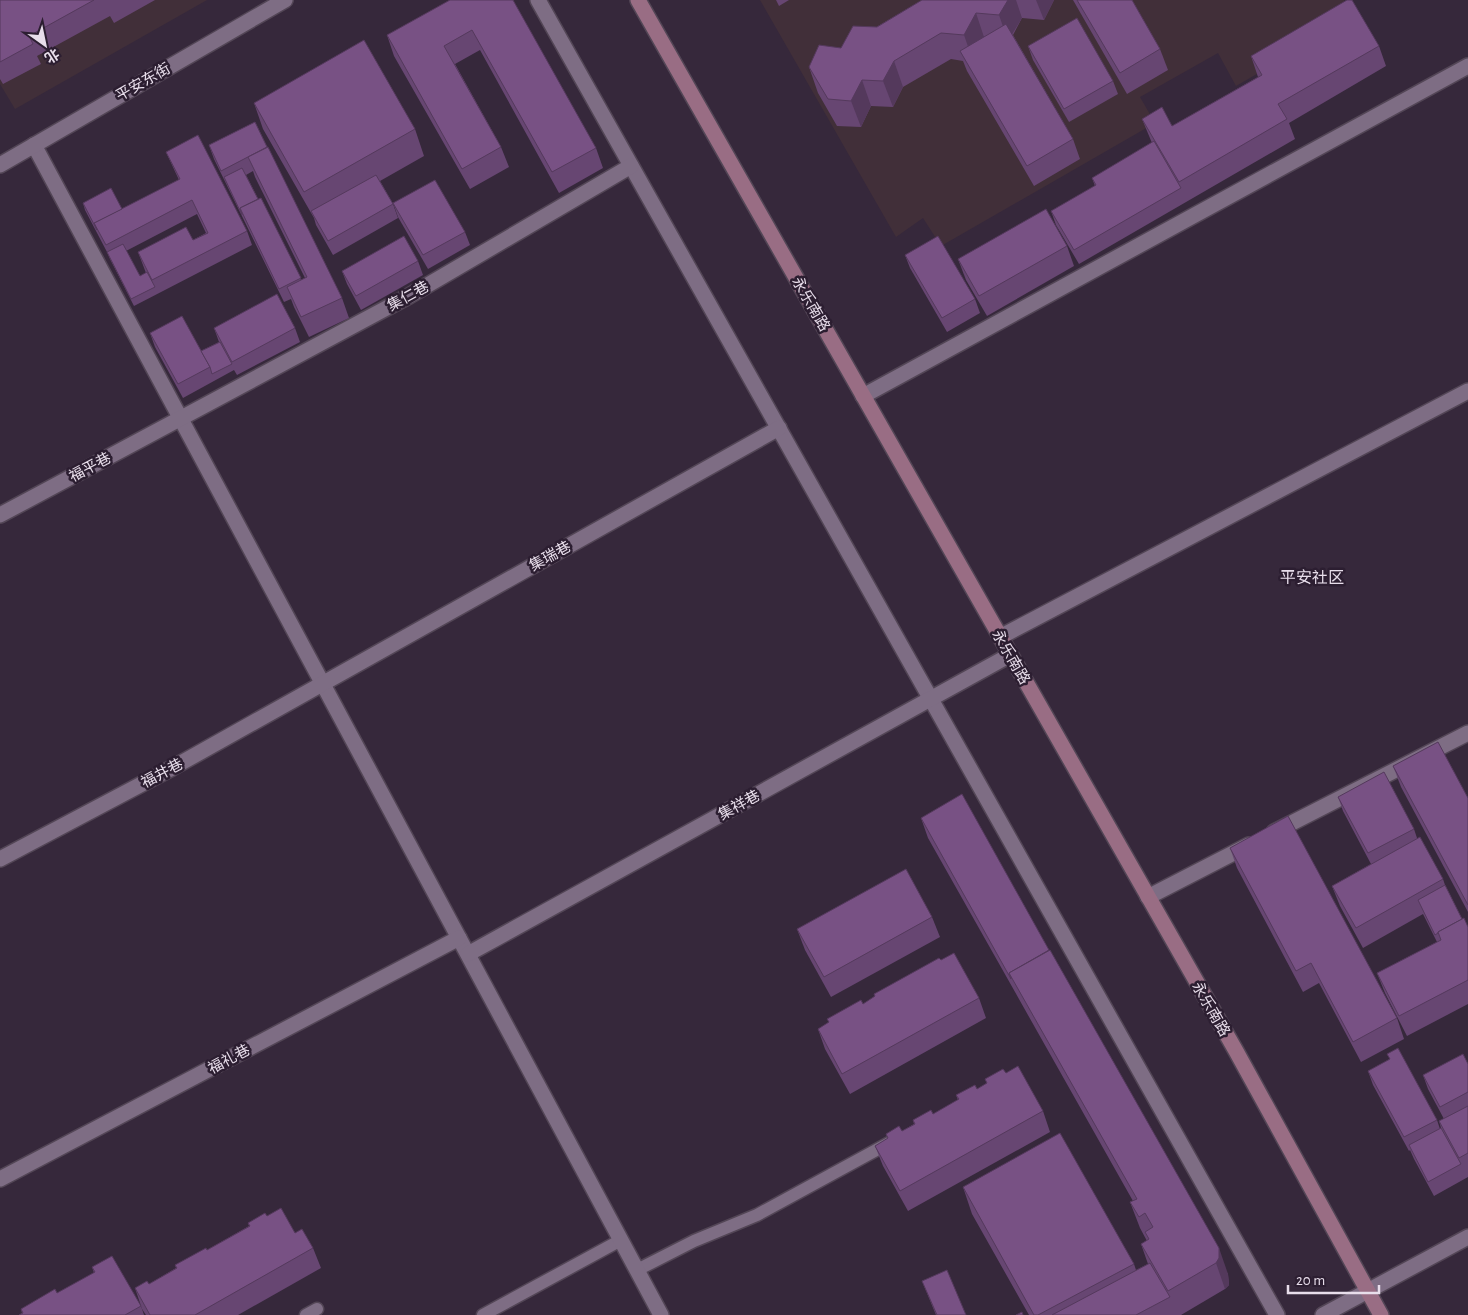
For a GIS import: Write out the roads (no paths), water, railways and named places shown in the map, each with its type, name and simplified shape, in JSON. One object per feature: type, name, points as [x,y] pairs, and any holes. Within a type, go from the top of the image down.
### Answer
[{"type":"main road","name":"永乐南路","points":[[638,0],[1148,897],[1381,1315]]},
{"type":"street","name":"平安东街","points":[[0,164],[285,0]]},
{"type":"street","points":[[538,0],[1277,1315]]},
{"type":"street","points":[[863,396],[1468,66]]},
{"type":"street","points":[[34,145],[661,1315]]},
{"type":"street","name":"集仁巷","points":[[180,419],[409,296],[631,166]]},
{"type":"street","points":[[1000,638],[1468,391]]},
{"type":"street","name":"福平巷","points":[[0,515],[180,419]]},
{"type":"street","name":"集瑞巷","points":[[322,684],[779,428]]},
{"type":"street","name":"集祥巷","points":[[468,954],[1010,655]]},
{"type":"street","name":"福井巷","points":[[0,859],[172,768],[322,684]]},
{"type":"street","points":[[1148,897],[1468,732]]},
{"type":"street","name":"福礼巷","points":[[0,1180],[459,938]]},
{"type":"street","points":[[1323,1315],[1468,1238]]},
{"type":"lane","points":[[637,1270],[694,1241],[757,1215],[905,1135]]},
{"type":"lane","points":[[483,1315],[621,1240]]},
{"type":"district","name":"平安社区","points":[[1312,577]]}]
